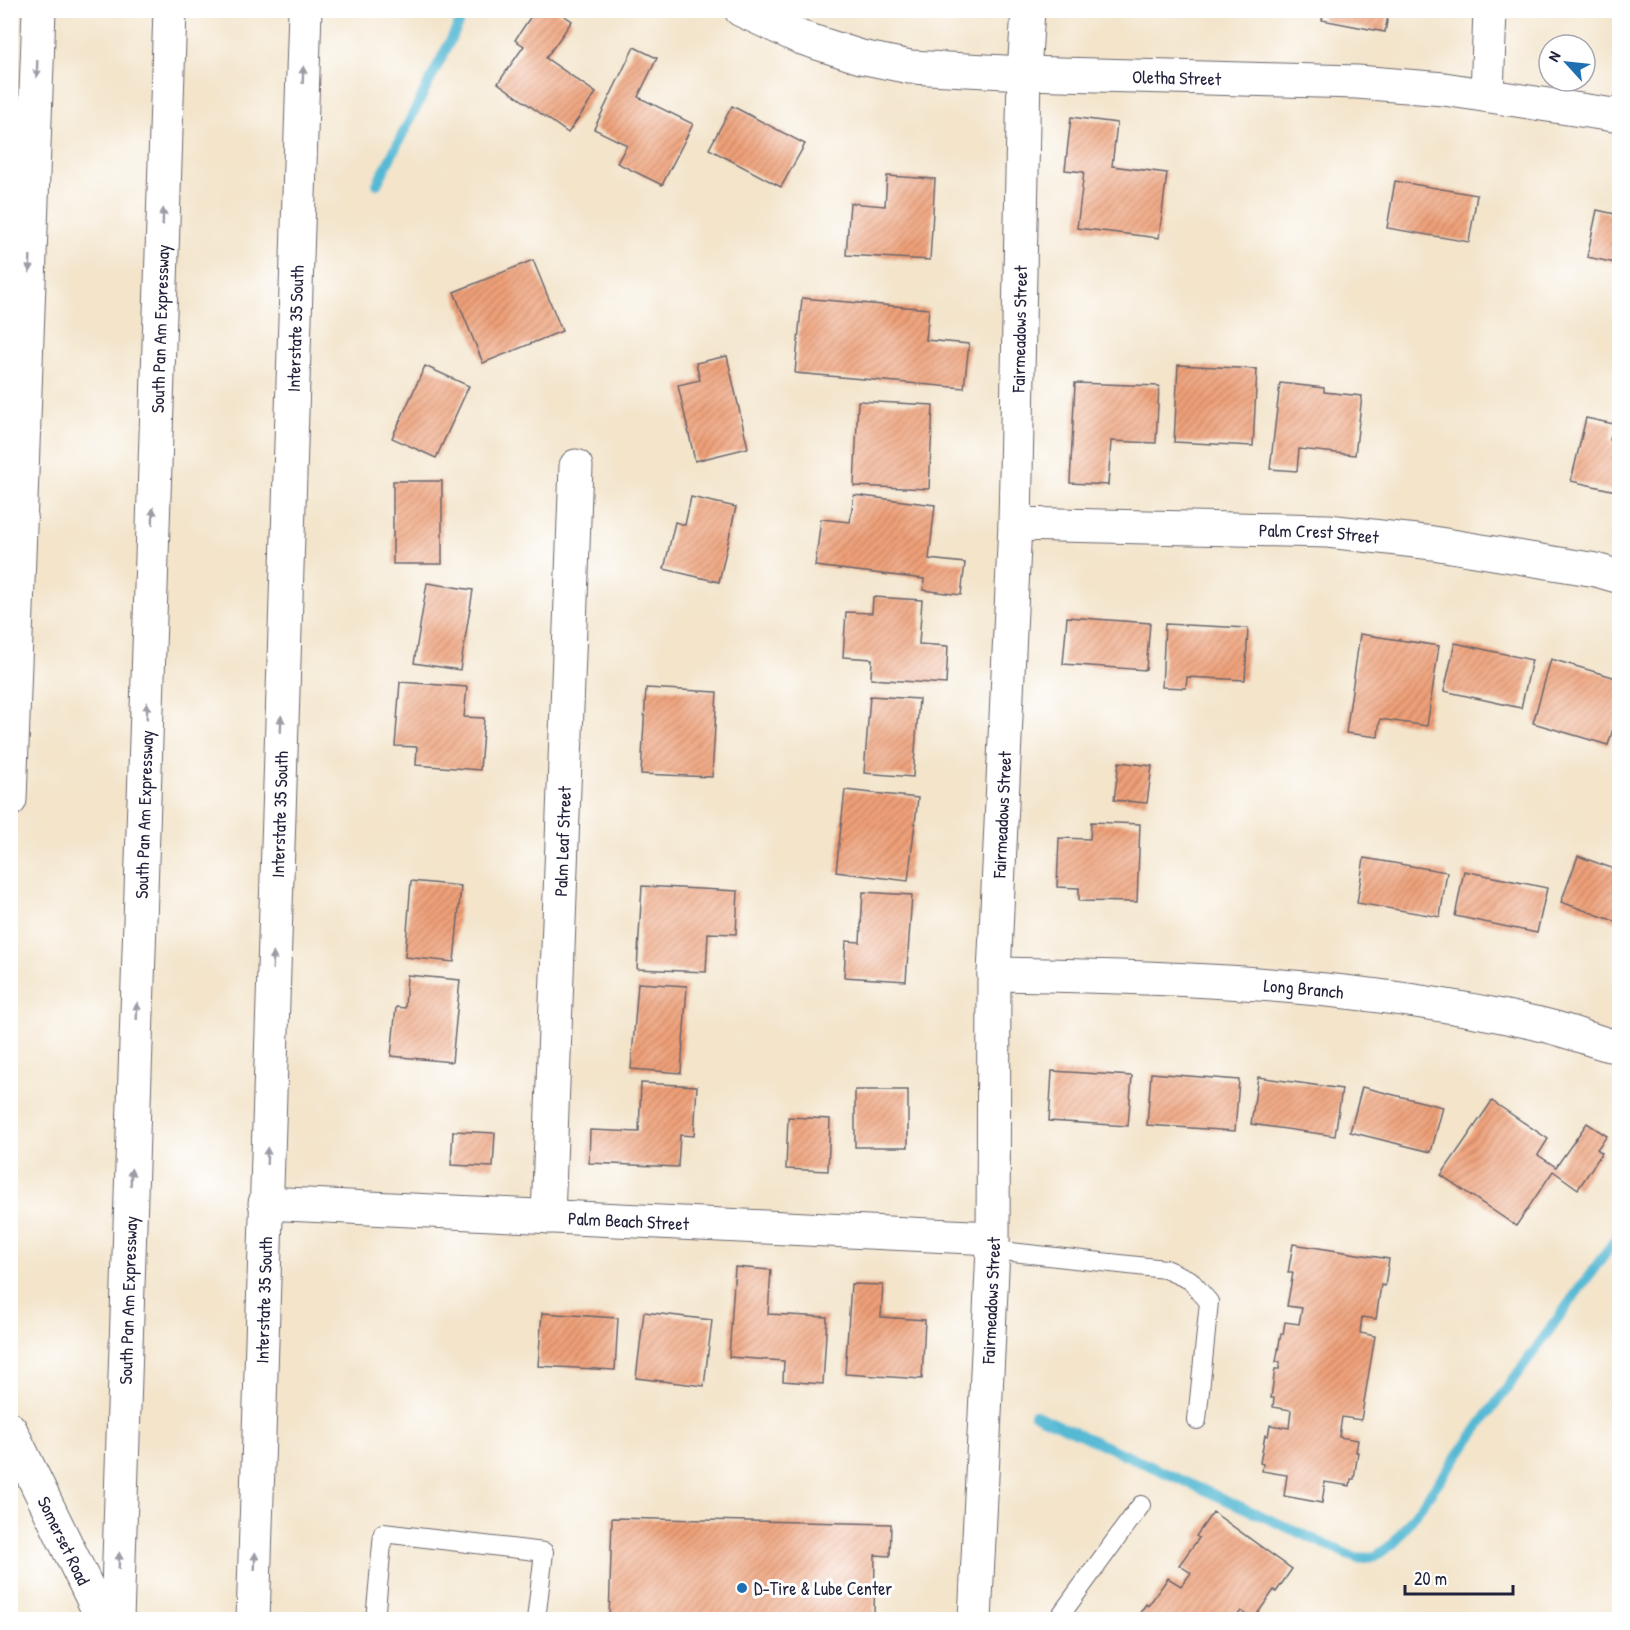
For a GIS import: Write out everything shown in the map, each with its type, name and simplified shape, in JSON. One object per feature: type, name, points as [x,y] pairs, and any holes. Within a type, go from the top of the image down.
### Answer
[{"type":"main road","points":[[10,800],[39,10]]},
{"type":"main road","name":"South Pan Am Expressway","points":[[117,1620],[170,10]]},
{"type":"main road","name":"Interstate 35 South","points":[[253,1620],[305,10]]},
{"type":"main road","name":"Oletha Street","points":[[741,10],[800,37],[861,57],[910,67],[1024,73],[1357,82],[1487,94],[1620,116]]},
{"type":"main road","name":"Fairmeadows Street","points":[[975,1620],[993,1244],[994,974],[1015,524],[1024,73],[1028,10]]},
{"type":"main road","points":[[1487,94],[1490,10]]},
{"type":"main road","name":"Palm Leaf Street","points":[[548,1217],[576,466]]},
{"type":"main road","name":"Palm Crest Street","points":[[1015,524],[1328,531],[1433,543],[1596,570],[1620,577]]},
{"type":"main road","name":"Long Branch","points":[[994,974],[1147,977],[1287,986],[1401,998],[1537,1023],[1609,1045]]},
{"type":"main road","name":"Palm Beach Street","points":[[265,1203],[548,1217],[993,1244]]},
{"type":"main road","name":"Somerset Road","points":[[10,1429],[103,1620]]},
{"type":"lane","points":[[993,1244],[1165,1269],[1190,1280],[1209,1302],[1197,1420]]},
{"type":"lane","points":[[1057,1620],[1141,1505]]},
{"type":"lane","points":[[375,1620],[383,1533],[544,1552],[536,1620]]},
{"type":"building","points":[[535,10],[556,10],[572,21],[546,58],[596,93],[568,133],[498,83],[524,46],[515,40]]},
{"type":"building","points":[[1324,10],[1389,10],[1385,32],[1322,20]]},
{"type":"building","points":[[634,47],[657,58],[638,97],[693,124],[662,185],[617,163],[627,145],[594,129]]},
{"type":"building","points":[[732,106],[805,144],[781,187],[709,149]]},
{"type":"building","points":[[1071,117],[1117,123],[1112,166],[1167,173],[1159,238],[1077,228],[1084,172],[1065,170]]},
{"type":"building","points":[[887,176],[935,179],[930,260],[846,255],[850,203],[885,206]]},
{"type":"building","points":[[1395,181],[1477,195],[1469,242],[1387,228]]},
{"type":"building","points":[[1597,210],[1620,215],[1620,264],[1587,257]]},
{"type":"building","points":[[533,260],[562,331],[483,363],[454,292]]},
{"type":"building","points":[[802,298],[929,309],[926,340],[969,344],[964,388],[795,373]]},
{"type":"building","points":[[727,356],[748,448],[695,461],[678,385],[700,380],[696,363]]},
{"type":"building","points":[[1178,365],[1257,369],[1253,446],[1174,442]]},
{"type":"building","points":[[425,366],[469,386],[436,458],[392,438]]},
{"type":"building","points":[[1075,383],[1159,386],[1156,443],[1111,441],[1108,485],[1070,483]]},
{"type":"building","points":[[1280,383],[1324,388],[1324,392],[1362,396],[1355,455],[1299,449],[1297,471],[1270,469]]},
{"type":"building","points":[[858,401],[933,405],[929,489],[854,486]]},
{"type":"building","points":[[1586,418],[1614,424],[1610,440],[1620,443],[1620,492],[1571,481]]},
{"type":"building","points":[[393,481],[442,481],[442,564],[393,564]]},
{"type":"building","points":[[854,495],[935,505],[929,559],[965,563],[961,595],[923,590],[924,579],[815,566],[821,519],[850,522]]},
{"type":"building","points":[[691,497],[736,507],[719,582],[664,569],[675,522],[685,525]]},
{"type":"building","points":[[427,583],[473,590],[460,670],[414,663]]},
{"type":"building","points":[[873,597],[922,600],[919,644],[948,646],[946,684],[871,679],[872,659],[843,657],[846,612],[872,613]]},
{"type":"building","points":[[1067,617],[1150,623],[1146,670],[1063,664]]},
{"type":"building","points":[[1165,624],[1248,628],[1245,680],[1187,677],[1186,688],[1162,687]]},
{"type":"building","points":[[1360,634],[1439,646],[1427,726],[1380,719],[1378,737],[1346,733]]},
{"type":"building","points":[[1455,643],[1532,660],[1521,708],[1444,691]]},
{"type":"building","points":[[1551,659],[1620,679],[1620,707],[1608,745],[1533,723]]},
{"type":"building","points":[[400,682],[467,687],[464,717],[484,718],[480,770],[416,765],[417,747],[395,746]]},
{"type":"building","points":[[646,688],[717,692],[712,777],[641,774]]},
{"type":"building","points":[[870,696],[919,699],[913,777],[864,773]]},
{"type":"building","points":[[1119,762],[1152,766],[1147,803],[1114,800]]},
{"type":"building","points":[[845,790],[918,798],[908,881],[836,872]]},
{"type":"building","points":[[1091,822],[1140,824],[1137,902],[1079,901],[1079,888],[1057,887],[1059,838],[1090,839]]},
{"type":"building","points":[[1578,856],[1620,871],[1620,923],[1561,902]]},
{"type":"building","points":[[1364,858],[1447,872],[1440,917],[1357,903]]},
{"type":"building","points":[[1464,871],[1547,888],[1537,933],[1455,916]]},
{"type":"building","points":[[411,881],[461,886],[454,962],[405,957]]},
{"type":"building","points":[[642,886],[738,891],[736,934],[708,933],[706,972],[637,969]]},
{"type":"building","points":[[863,892],[912,895],[906,981],[844,977],[846,941],[860,942]]},
{"type":"building","points":[[407,975],[460,980],[452,1062],[391,1056],[396,1007],[405,1008]]},
{"type":"building","points":[[638,983],[687,986],[681,1073],[631,1069]]},
{"type":"building","points":[[1052,1071],[1132,1076],[1128,1126],[1049,1121]]},
{"type":"building","points":[[1151,1073],[1239,1080],[1235,1131],[1147,1125]]},
{"type":"building","points":[[1258,1077],[1342,1089],[1335,1136],[1251,1124]]},
{"type":"building","points":[[641,1083],[697,1086],[694,1136],[680,1135],[678,1167],[589,1163],[590,1130],[639,1132]]},
{"type":"building","points":[[1362,1087],[1443,1107],[1431,1152],[1350,1132]]},
{"type":"building","points":[[855,1090],[908,1090],[908,1147],[855,1147]]},
{"type":"building","points":[[1492,1101],[1548,1139],[1538,1155],[1556,1167],[1587,1123],[1607,1136],[1597,1149],[1602,1153],[1578,1189],[1553,1171],[1516,1226],[1441,1175]]},
{"type":"building","points":[[788,1117],[830,1119],[828,1171],[786,1169]]},
{"type":"building","points":[[453,1131],[495,1133],[493,1167],[451,1165]]},
{"type":"building","points":[[1293,1244],[1389,1259],[1385,1286],[1381,1285],[1376,1319],[1362,1317],[1360,1333],[1375,1336],[1361,1420],[1342,1417],[1339,1437],[1358,1440],[1354,1479],[1351,1479],[1350,1486],[1325,1482],[1322,1503],[1284,1496],[1287,1475],[1262,1471],[1263,1464],[1260,1463],[1265,1435],[1268,1436],[1270,1425],[1289,1428],[1291,1410],[1273,1407],[1274,1398],[1271,1398],[1275,1369],[1279,1369],[1280,1362],[1276,1362],[1281,1333],[1283,1334],[1285,1322],[1299,1324],[1302,1308],[1287,1306],[1293,1273],[1288,1273]]},
{"type":"building","points":[[735,1267],[771,1270],[768,1314],[827,1317],[823,1384],[783,1381],[784,1361],[729,1357]]},
{"type":"building","points":[[851,1284],[883,1285],[881,1317],[925,1320],[922,1379],[845,1374]]},
{"type":"building","points":[[644,1312],[712,1320],[704,1386],[636,1378]]},
{"type":"building","points":[[542,1313],[618,1318],[615,1370],[538,1366]]},
{"type":"building","points":[[1213,1512],[1292,1569],[1276,1592],[1274,1590],[1253,1620],[1241,1611],[1234,1620],[1135,1620],[1168,1578],[1181,1586],[1191,1573],[1179,1565],[1199,1538],[1196,1536]]},
{"type":"building","name":"D-Tire & Lube Center","points":[[612,1518],[891,1524],[890,1556],[875,1555],[874,1620],[609,1620]]},
{"type":"waterway","points":[[377,184],[466,10]]},
{"type":"waterway","points":[[1034,1414],[1358,1559],[1376,1556],[1394,1543],[1620,1233]]},
{"type":"place","name":"D-Tire & Lube Center","points":[[742,1588]]}]
